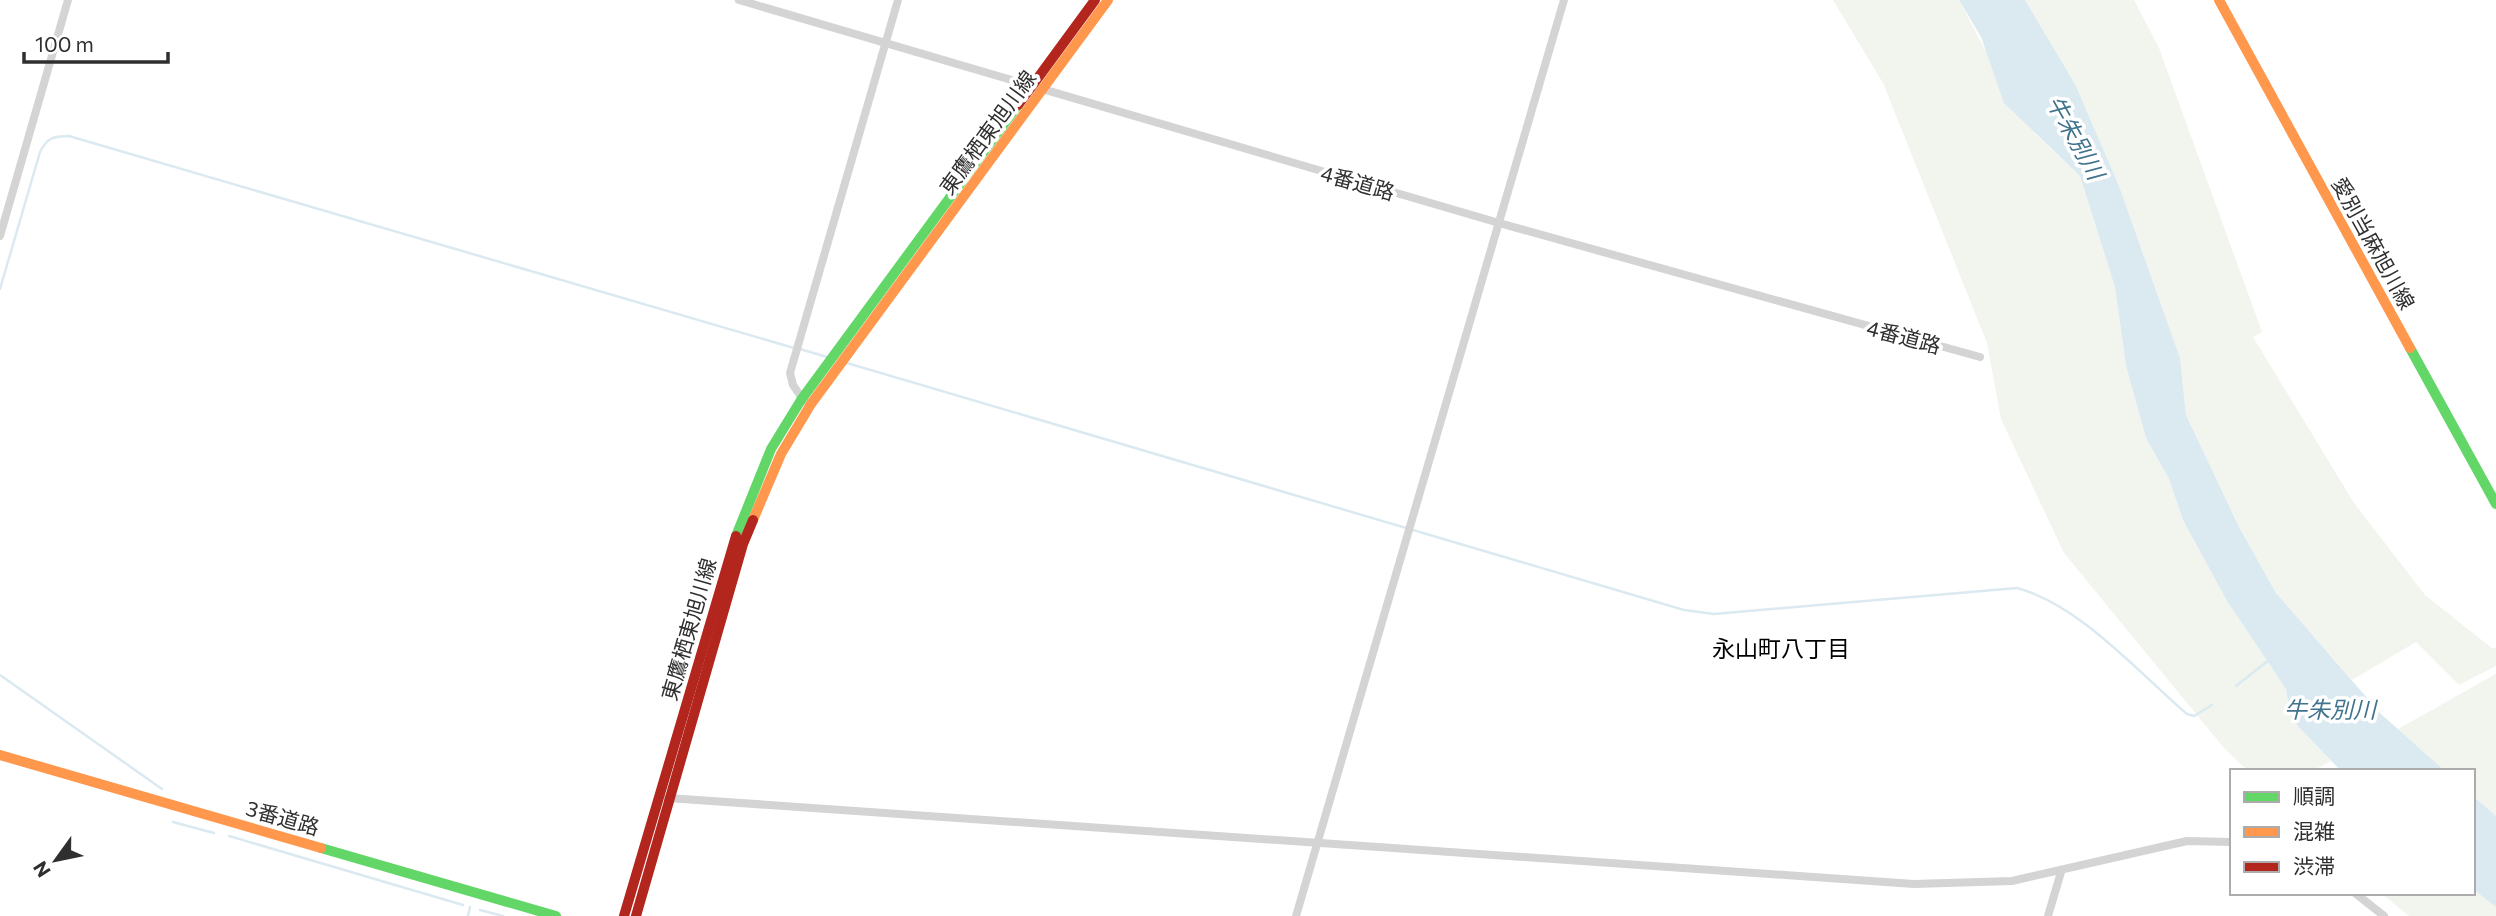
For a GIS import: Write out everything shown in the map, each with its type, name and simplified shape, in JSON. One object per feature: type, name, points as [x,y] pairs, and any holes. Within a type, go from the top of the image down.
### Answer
[{"type":"main road","name":"東鷹栖東旭川線","points":[[624,916],[664,798],[743,544],[806,403],[824,368],[842,353],[1037,87],[1095,0]]},
{"type":"main road","name":"東鷹栖東旭川線","points":[[1037,87],[1108,0]]},
{"type":"main road","name":"愛別当麻旭川線","points":[[2219,0],[2496,504]]},
{"type":"main road","name":"東鷹栖東旭川線","points":[[806,403],[837,371],[842,353]]},
{"type":"main road","name":"3番道路","points":[[0,755],[556,916]]},
{"type":"main road","name":"東鷹栖東旭川線","points":[[636,916],[664,798]]},
{"type":"street","points":[[0,236],[68,0]]},
{"type":"street","name":"4番道路","points":[[738,0],[1499,223],[1980,357]]},
{"type":"street","points":[[806,403],[790,373],[898,0]]},
{"type":"street","points":[[1296,916],[1563,0]]},
{"type":"street","points":[[664,798],[1914,884],[2012,881],[2061,872],[2092,862],[2187,841],[2230,842]]},
{"type":"street","points":[[2048,916],[2061,872]]},
{"type":"street","points":[[2358,895],[2384,916]]},
{"type":"shaded area","points":[[1833,0],[1959,0],[1993,65],[2035,134],[2080,176],[2115,287],[2126,366],[2146,438],[2169,479],[2183,520],[2227,601],[2286,689],[2291,719],[2331,761],[2316,769],[2246,769],[2224,748],[2064,553],[2001,419],[1987,343],[1883,83]]},
{"type":"shaded area","points":[[2025,0],[2134,0],[2159,48],[2262,332],[2253,337],[2354,503],[2425,595],[2493,649],[2496,647],[2496,666],[2459,685],[2416,642],[2352,680],[2276,593],[2239,527],[2186,415],[2180,358],[2119,186],[2075,84]]},
{"type":"shaded area","points":[[2496,674],[2496,816],[2475,798],[2475,769],[2443,769],[2398,729]]},
{"type":"shaded area","points":[[2475,891],[2496,907],[2496,916],[2409,916],[2383,895],[2475,895]]},
{"type":"water","name":"牛朱別川","points":[[1959,0],[2025,0],[2075,84],[2119,186],[2180,358],[2186,415],[2239,527],[2276,593],[2381,714],[2443,769],[2339,769],[2291,719],[2286,689],[2227,601],[2183,520],[2169,479],[2146,438],[2126,366],[2115,287],[2080,176],[2004,103],[1981,37]]},
{"type":"water","points":[[2475,798],[2496,816],[2496,907],[2475,891]]},
{"type":"waterway","points":[[0,289],[40,152],[51,139],[69,136],[794,348]]},
{"type":"waterway","points":[[800,349],[827,357]]},
{"type":"waterway","points":[[847,363],[1684,610],[1714,614],[2017,588],[2040,597],[2086,624],[2187,714],[2194,716],[2212,705]]},
{"type":"waterway","points":[[2236,686],[2269,660]]},
{"type":"waterway","points":[[0,675],[162,789]]},
{"type":"waterway","points":[[173,822],[214,833]]},
{"type":"waterway","points":[[229,836],[463,905]]},
{"type":"waterway","points":[[468,916],[470,907]]},
{"type":"waterway","points":[[480,910],[503,916]]},
{"type":"traffic: fast","points":[[736,536],[771,449],[801,400],[1018,105]]},
{"type":"traffic: fast","points":[[2410,348],[2496,504]]},
{"type":"traffic: fast","points":[[321,848],[556,916]]},
{"type":"traffic: slow","points":[[753,520],[781,454],[811,404],[1108,0]]},
{"type":"traffic: slow","points":[[2219,0],[2410,348]]},
{"type":"traffic: slow","points":[[0,755],[321,848]]},
{"type":"traffic: jam","points":[[1018,105],[1095,0]]},
{"type":"traffic: jam","points":[[636,916],[743,544],[753,520]]},
{"type":"traffic: jam","points":[[624,916],[736,536]]},
{"type":"district","name":"永山町八丁目","points":[[1781,648]]}]
